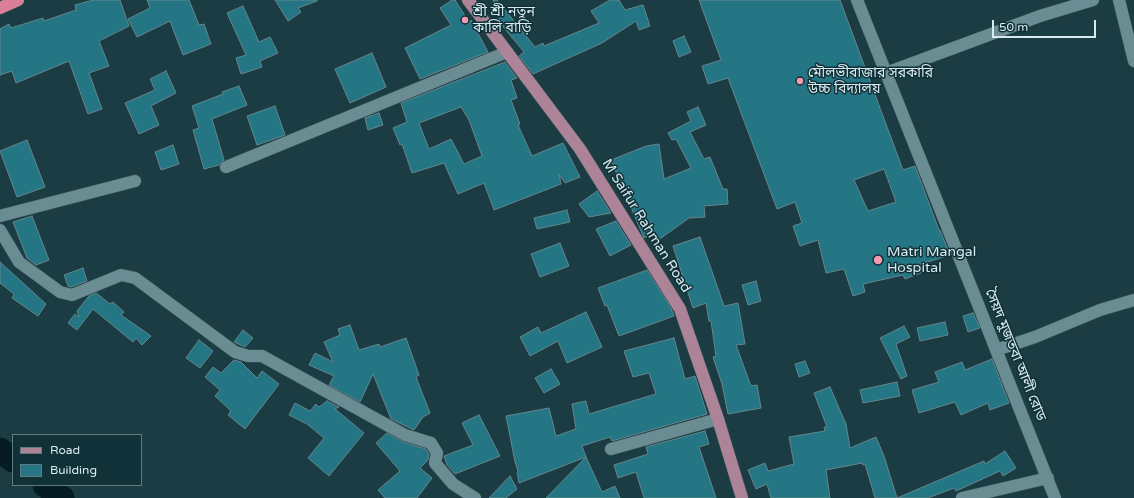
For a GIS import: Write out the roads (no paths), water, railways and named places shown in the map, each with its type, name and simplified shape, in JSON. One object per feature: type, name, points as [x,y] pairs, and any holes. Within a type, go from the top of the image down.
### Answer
[{"type":"highway","points":[[0,8],[18,0]]},
{"type":"main road","name":"M Saifur Rahman Road","points":[[468,0],[580,149],[680,309],[718,419],[742,498]]},
{"type":"street","name":"সৈয়দ মুজতবা আলী রোড","points":[[857,0],[1055,498]]},
{"type":"street","points":[[886,73],[1040,16],[1093,0]]},
{"type":"street","points":[[1119,0],[1134,61]]},
{"type":"street","points":[[226,167],[507,52]]},
{"type":"street","points":[[0,216],[135,181]]},
{"type":"street","points":[[0,230],[19,262],[60,292],[72,295],[121,275],[135,278],[235,352],[248,356],[262,356],[405,435],[431,443],[437,453],[435,463],[453,484],[476,498]]},
{"type":"street","points":[[996,350],[1035,337],[1100,310],[1134,300]]},
{"type":"street","points":[[611,449],[718,419]]},
{"type":"street","points":[[962,498],[1048,478]]},
{"type":"waterway","points":[[0,450],[12,459]]},
{"type":"waterway","points":[[46,486],[62,498]]},
{"type":"place","name":"শ্রী শ্রী নতুন কালি বাড়ি","points":[[465,20]]},
{"type":"place","name":"মৌলভীবাজার সরকারি উচ্চ বিদ্যালয়","points":[[800,81]]},
{"type":"place","name":"Matri Mangal Hospital","points":[[878,260]]}]
